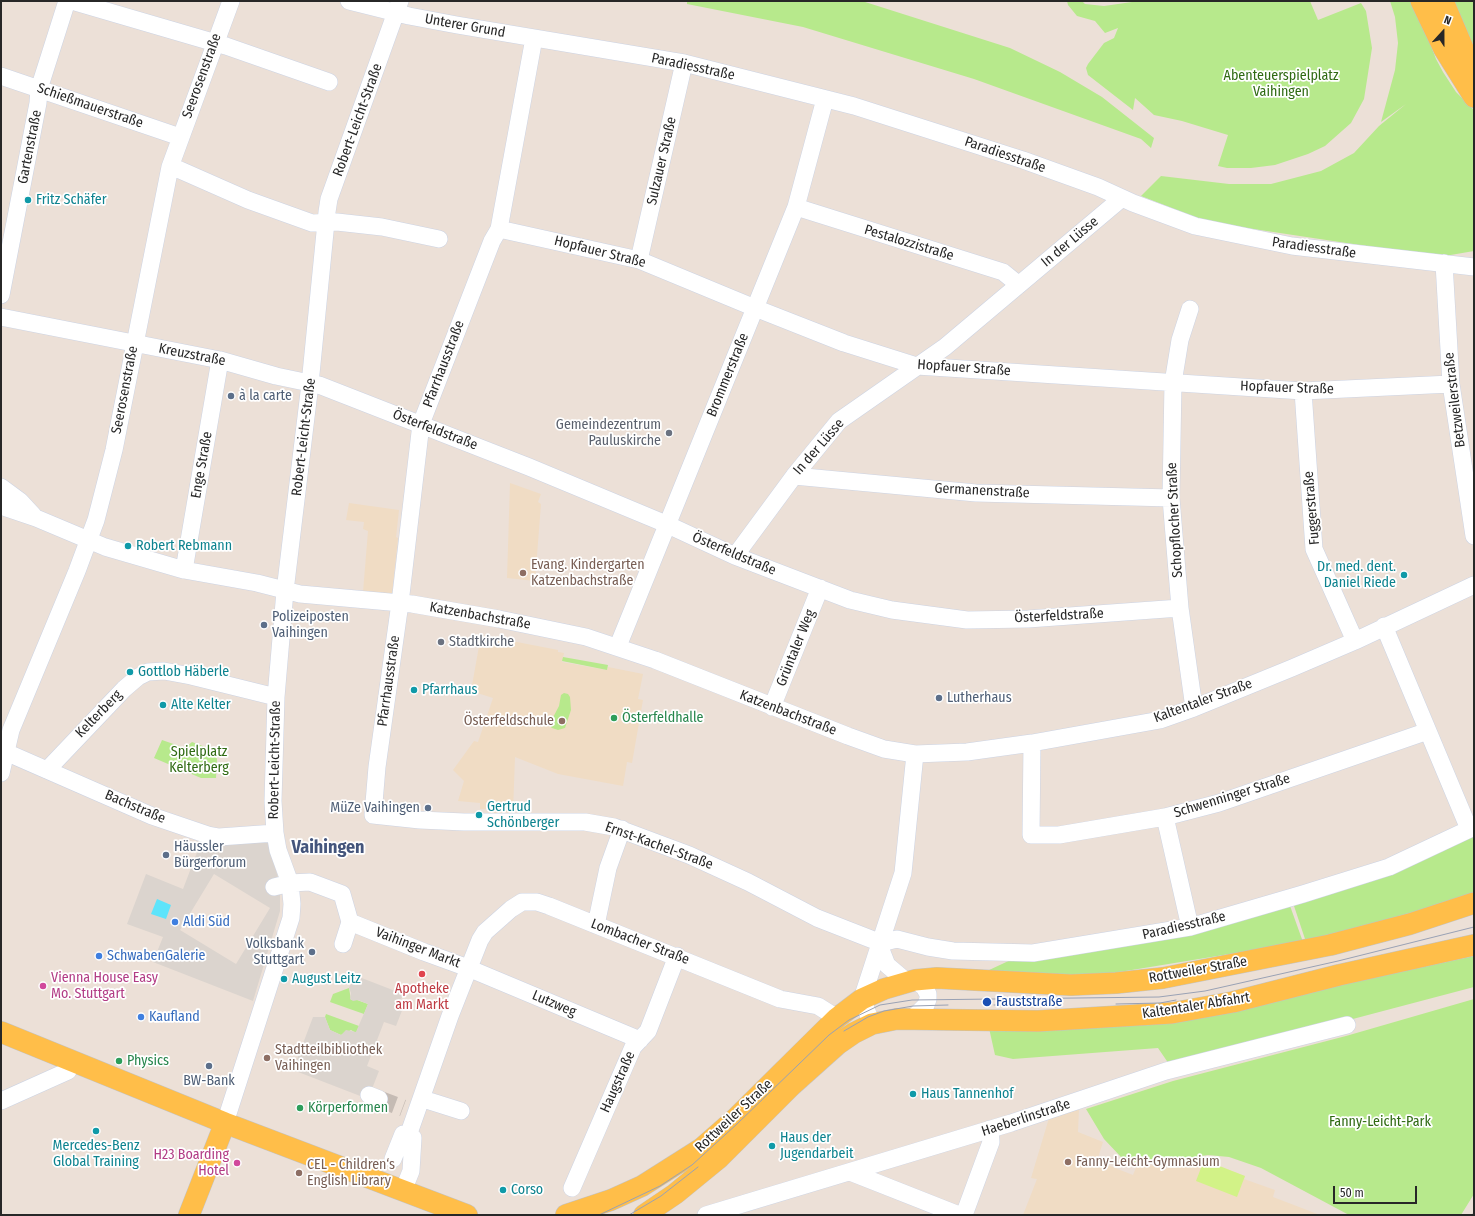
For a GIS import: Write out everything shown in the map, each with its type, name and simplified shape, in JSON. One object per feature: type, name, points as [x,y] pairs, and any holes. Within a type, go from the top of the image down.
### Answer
[{"type":"main road","points":[[1421,1],[1444,49],[1474,97]]},
{"type":"main road","points":[[1443,1],[1474,74]]},
{"type":"main road","name":"Rottweiler Straße","points":[[566,1215],[611,1200],[642,1186],[702,1148],[735,1119],[837,1018],[862,999],[884,989],[911,981],[960,978],[1071,985],[1116,983],[1162,978],[1330,945],[1410,924],[1474,903]]},
{"type":"main road","name":"Kaltentaler Abfahrt","points":[[912,1019],[1038,1021],[1172,1012],[1233,1002],[1339,975],[1474,945]]},
{"type":"main road","name":"Rottweiler Straße","points":[[644,1215],[675,1194],[719,1158],[791,1086],[838,1044],[854,1033],[872,1024],[885,1020],[912,1019]]},
{"type":"main road","points":[[3,1033],[225,1123],[467,1215]]},
{"type":"main road","points":[[189,1215],[225,1123]]},
{"type":"street","name":"Gartenstraße","points":[[1,295],[38,102],[39,89],[67,1]]},
{"type":"street","points":[[72,1],[215,42],[329,82]]},
{"type":"street","name":"Seerosenstraße","points":[[1,773],[3,751],[8,736],[88,541],[104,494],[170,167],[231,1]]},
{"type":"street","name":"Unterer Grund","points":[[348,1],[398,7],[534,38]]},
{"type":"street","name":"Robert-Leicht-Straße","points":[[282,885],[275,833],[273,801],[276,697],[285,592],[310,384],[329,199],[398,7]]},
{"type":"street","name":"Paradiesstraße","points":[[534,38],[684,63],[824,99],[980,146],[1098,187],[1122,198],[1195,226],[1246,238],[1292,246],[1474,267]]},
{"type":"street","name":"Pfarrhausstraße","points":[[373,815],[376,767],[400,603],[421,424],[492,241],[499,229],[534,38]]},
{"type":"street","name":"Sulzauer Straße","points":[[639,260],[684,63]]},
{"type":"street","name":"Schießmauerstraße","points":[[1,76],[180,137]]},
{"type":"street","name":"Brommerstraße","points":[[618,646],[666,524],[796,207],[824,99]]},
{"type":"street","points":[[170,167],[248,200],[312,223],[326,224],[337,222],[382,227],[439,238]]},
{"type":"street","name":"In der Lüsse","points":[[735,556],[794,476],[839,421],[945,347],[1122,198]]},
{"type":"street","name":"Pestalozzistraße","points":[[796,207],[1003,272],[1019,285]]},
{"type":"street","name":"Hopfauer Straße","points":[[499,229],[639,260],[844,343],[917,366],[955,367],[1303,391],[1451,384]]},
{"type":"street","name":"Betzweilerstraße","points":[[1444,264],[1451,384],[1474,536]]},
{"type":"street","name":"Schopflocher Straße","points":[[1190,309],[1180,340],[1172,383],[1171,498],[1180,608],[1194,708]]},
{"type":"street","name":"Kreuzstraße","points":[[1,318],[220,360],[310,384]]},
{"type":"street","points":[[945,347],[955,367]]},
{"type":"street","name":"Enge Straße","points":[[184,570],[220,360]]},
{"type":"street","name":"Österfeldstraße","points":[[310,384],[421,424],[666,524],[735,556],[850,600],[892,610],[967,620],[1028,619],[1180,608]]},
{"type":"street","name":"Fuggerstraße","points":[[1303,391],[1314,549],[1355,641]]},
{"type":"street","name":"Germanenstraße","points":[[794,476],[976,493],[1171,498]]},
{"type":"street","name":"Katzenbachstraße","points":[[1,487],[20,501],[36,518]]},
{"type":"street","name":"Katzenbachstraße","points":[[1,506],[36,518],[88,541],[184,570],[257,583],[285,592],[400,603],[499,618],[586,637],[618,646],[772,707],[884,749],[915,754]]},
{"type":"street","name":"Kaltentaler Straße","points":[[915,754],[966,752],[1032,743],[1160,720],[1194,708],[1355,641],[1384,626],[1474,585]]},
{"type":"street","name":"Grüntaler Weg","points":[[772,707],[820,588]]},
{"type":"street","points":[[1384,626],[1471,828]]},
{"type":"street","name":"Kelterberg","points":[[47,770],[124,688],[138,677],[148,672],[164,671],[276,697]]},
{"type":"street","name":"Schwenninger Straße","points":[[1032,743],[1031,835],[1059,835],[1165,817],[1219,803],[1428,731]]},
{"type":"street","name":"Bachstraße","points":[[3,751],[152,816],[208,835],[219,837],[275,833]]},
{"type":"street","points":[[872,1024],[862,999],[881,945],[903,873],[915,754]]},
{"type":"street","name":"Ernst-Kachel-Straße","points":[[373,815],[441,821],[585,822],[622,829],[720,868],[817,918],[881,945]]},
{"type":"street","points":[[1165,817],[1190,927]]},
{"type":"street","name":"Paradiesstraße","points":[[881,945],[897,939],[928,948],[1033,953],[1190,927],[1389,867],[1471,828]]},
{"type":"street","points":[[596,925],[608,868],[622,829]]},
{"type":"street","points":[[225,1123],[260,998],[291,918],[292,904],[282,885],[310,882],[342,894],[350,922],[343,944]]},
{"type":"street","name":"Lombacher Straße","points":[[468,968],[485,932],[511,908],[522,902],[537,902],[677,956],[780,999],[818,1006],[837,1018]]},
{"type":"street","name":"Vaihinger Markt","points":[[350,922],[468,968],[441,1043],[414,1106],[408,1136],[403,1134],[393,1159]]},
{"type":"street","points":[[881,945],[887,965],[911,981],[924,987],[928,994],[926,1006],[912,1019]]},
{"type":"street","name":"Haugstraße","points":[[572,1188],[633,1047],[648,1030],[677,956]]},
{"type":"street","name":"Lutzweg","points":[[468,968],[640,1040]]},
{"type":"street","name":"Haeberlinstraße","points":[[706,1215],[990,1130],[1166,1071],[1347,1025]]},
{"type":"street","points":[[1,1100],[68,1071],[72,1061]]},
{"type":"street","points":[[414,1106],[461,1111]]},
{"type":"street","points":[[964,1215],[990,1142],[990,1130]]},
{"type":"street","points":[[403,1191],[411,1171],[413,1138],[408,1136]]},
{"type":"street","points":[[850,1172],[959,1215]]},
{"type":"shaded area","points":[[510,483],[541,494],[538,502],[541,504],[535,581],[507,578]]},
{"type":"shaded area","points":[[349,503],[399,510],[396,537],[398,538],[392,595],[363,592],[368,531],[363,529],[364,522],[346,520]]},
{"type":"shaded area","name":"Österfeldschule","points":[[481,635],[558,650],[558,652],[564,653],[562,662],[607,670],[608,667],[643,674],[638,699],[643,700],[632,763],[627,762],[623,786],[558,774],[515,757],[513,812],[489,813],[488,809],[480,809],[480,803],[458,801],[464,781],[453,770],[474,741],[478,742],[493,698],[471,691]]},
{"type":"shaded area","points":[[268,838],[280,886],[280,911],[253,1001],[153,962],[163,937],[127,924],[146,874],[183,889],[201,842]],"holes":[[[214,874],[270,908],[236,964],[180,930]]]},
{"type":"shaded area","points":[[354,975],[403,994],[400,1002],[403,1008],[396,1026],[384,1022],[367,1066],[379,1071],[368,1099],[293,1070],[313,1017],[325,1017],[330,1030],[341,1035],[346,1030],[356,1032],[368,1004],[350,999],[351,993],[349,988]]},
{"type":"shaded area","name":"Fanny-Leicht-Gymnasium","points":[[1079,1109],[1078,1132],[1103,1142],[1097,1161],[1133,1175],[1137,1165],[1165,1166],[1164,1168],[1167,1169],[1169,1163],[1186,1160],[1201,1166],[1204,1160],[1245,1176],[1244,1179],[1275,1190],[1273,1197],[1320,1215],[1023,1215],[1037,1179],[1031,1178],[1049,1118]]},
{"type":"green space","points":[[687,1],[862,1],[1010,48],[1060,72],[1102,97],[1154,138],[1151,148],[1141,139],[974,79],[803,27],[687,4]]},
{"type":"green space","name":"Abenteuerspielplatz Vaihingen","points":[[1067,1],[1082,1],[1085,4],[1104,6],[1139,1],[1310,1],[1318,20],[1361,3],[1366,11],[1372,48],[1364,99],[1351,123],[1325,146],[1308,154],[1275,165],[1251,168],[1227,168],[1218,166],[1228,135],[1182,121],[1154,115],[1135,98],[1133,110],[1088,75],[1086,68],[1088,64],[1104,43],[1114,38],[1118,28],[1105,33],[1095,21],[1077,16],[1068,5]]},
{"type":"green space","points":[[1390,1],[1414,1],[1436,59],[1443,72],[1456,92],[1474,110],[1474,251],[1439,257],[1207,222],[1141,196],[1161,176],[1229,184],[1271,184],[1321,171],[1354,153],[1379,126],[1406,104],[1381,122],[1395,70],[1398,43],[1395,17]]},
{"type":"green space","points":[[1452,1],[1474,1],[1474,52]]},
{"type":"green space","points":[[563,657],[608,665],[607,670],[562,661]]},
{"type":"green space","points":[[564,693],[568,694],[570,697],[571,710],[565,728],[558,730],[549,725],[559,706],[561,695]]},
{"type":"green space","name":"Spielplatz Kelterberg","points":[[162,740],[185,748],[192,742],[213,751],[217,759],[216,778],[201,778],[154,758]]},
{"type":"green space","points":[[1474,834],[1474,895],[1306,942],[1293,903]]},
{"type":"green space","points":[[1289,903],[1303,942],[1089,977],[987,971],[1017,957]]},
{"type":"green space","points":[[1474,956],[1474,987],[1171,1067],[1158,1048],[1013,1059],[995,1055],[989,1028],[1203,1014]]},
{"type":"green space","points":[[349,988],[351,1000],[357,1000],[368,1004],[364,1014],[330,1002],[333,994]]},
{"type":"green space","name":"Fanny-Leicht-Park","points":[[1474,999],[1474,1194],[1461,1215],[1349,1215],[1261,1168],[1229,1157],[1208,1155],[1167,1161],[1135,1162],[1121,1157],[1104,1139],[1086,1109],[1173,1081],[1346,1036]]},
{"type":"green space","points":[[326,1014],[359,1026],[356,1033],[351,1030],[341,1035],[330,1030],[325,1017]]},
{"type":"green space","points":[[1204,1160],[1245,1176],[1237,1197],[1196,1181]]},
{"type":"water","points":[[157,899],[171,905],[166,919],[151,914]]},
{"type":"tunnel","points":[[379,1099],[403,1108]]},
{"type":"tram line","points":[[599,1215],[660,1186],[692,1165],[737,1124],[829,1035],[849,1020],[880,1005],[912,1000],[1159,997],[1205,991],[1338,961],[1474,927]]},
{"type":"tram line","points":[[1116,1004],[1160,1003],[1176,1000]]},
{"type":"tram line","points":[[844,1031],[868,1017],[884,1011],[913,1006],[948,1005]]},
{"type":"tram line","points":[[994,1005],[1032,1005]]},
{"type":"tram line","points":[[629,1215],[661,1196],[698,1167]]},
{"type":"place","name":"Fritz Schäfer","points":[[28,200]]},
{"type":"place","name":"à la carte","points":[[231,396]]},
{"type":"place","name":"Gemeindezentrum Pauluskirche","points":[[669,433]]},
{"type":"place","name":"Robert Rebmann","points":[[128,546]]},
{"type":"place","name":"Evang. Kindergarten Katzenbachstraße","points":[[523,573]]},
{"type":"place","name":"Dr. med. dent. Daniel Riede","points":[[1404,575]]},
{"type":"place","name":"Polizeiposten Vaihingen","points":[[264,625]]},
{"type":"place","name":"Stadtkirche","points":[[441,642]]},
{"type":"place","name":"Gottlob Häberle","points":[[130,672]]},
{"type":"place","name":"Pfarrhaus","points":[[414,690]]},
{"type":"place","name":"Lutherhaus","points":[[939,698]]},
{"type":"place","name":"Alte Kelter","points":[[163,705]]},
{"type":"place","name":"Österfeldhalle","points":[[614,718]]},
{"type":"place","name":"Österfeldschule","points":[[562,721]]},
{"type":"place","name":"MüZe Vaihingen","points":[[428,808]]},
{"type":"place","name":"Gertrud Schönberger","points":[[479,815]]},
{"type":"place","name":"Häussler Bürgerforum","points":[[166,855]]},
{"type":"place","name":"Aldi Süd","points":[[175,922]]},
{"type":"place","name":"Volksbank Stuttgart","points":[[312,952]]},
{"type":"place","name":"SchwabenGalerie","points":[[99,956]]},
{"type":"place","name":"Apotheke am Markt","points":[[422,974]]},
{"type":"place","name":"August Leitz","points":[[284,979]]},
{"type":"place","name":"Vienna House Easy Mo. Stuttgart","points":[[43,986]]},
{"type":"place","name":"Fauststraße","points":[[987,1002]]},
{"type":"place","name":"Kaufland","points":[[141,1017]]},
{"type":"place","name":"Stadtteilbibliothek Vaihingen","points":[[267,1058]]},
{"type":"place","name":"Physics","points":[[119,1061]]},
{"type":"place","name":"BW-Bank","points":[[209,1066]]},
{"type":"place","name":"Haus Tannenhof","points":[[913,1094]]},
{"type":"place","name":"Körperformen","points":[[300,1108]]},
{"type":"place","name":"Mercedes-Benz Global Training","points":[[96,1131]]},
{"type":"place","name":"Haus der Jugendarbeit","points":[[772,1146]]},
{"type":"place","name":"Fanny-Leicht-Gymnasium","points":[[1068,1162]]},
{"type":"place","name":"H23 Boarding Hotel","points":[[237,1163]]},
{"type":"place","name":"CEL - Children‘s English Library","points":[[299,1173]]},
{"type":"place","name":"Corso","points":[[503,1190]]},
{"type":"district","name":"Vaihingen","points":[[328,848]]}]
